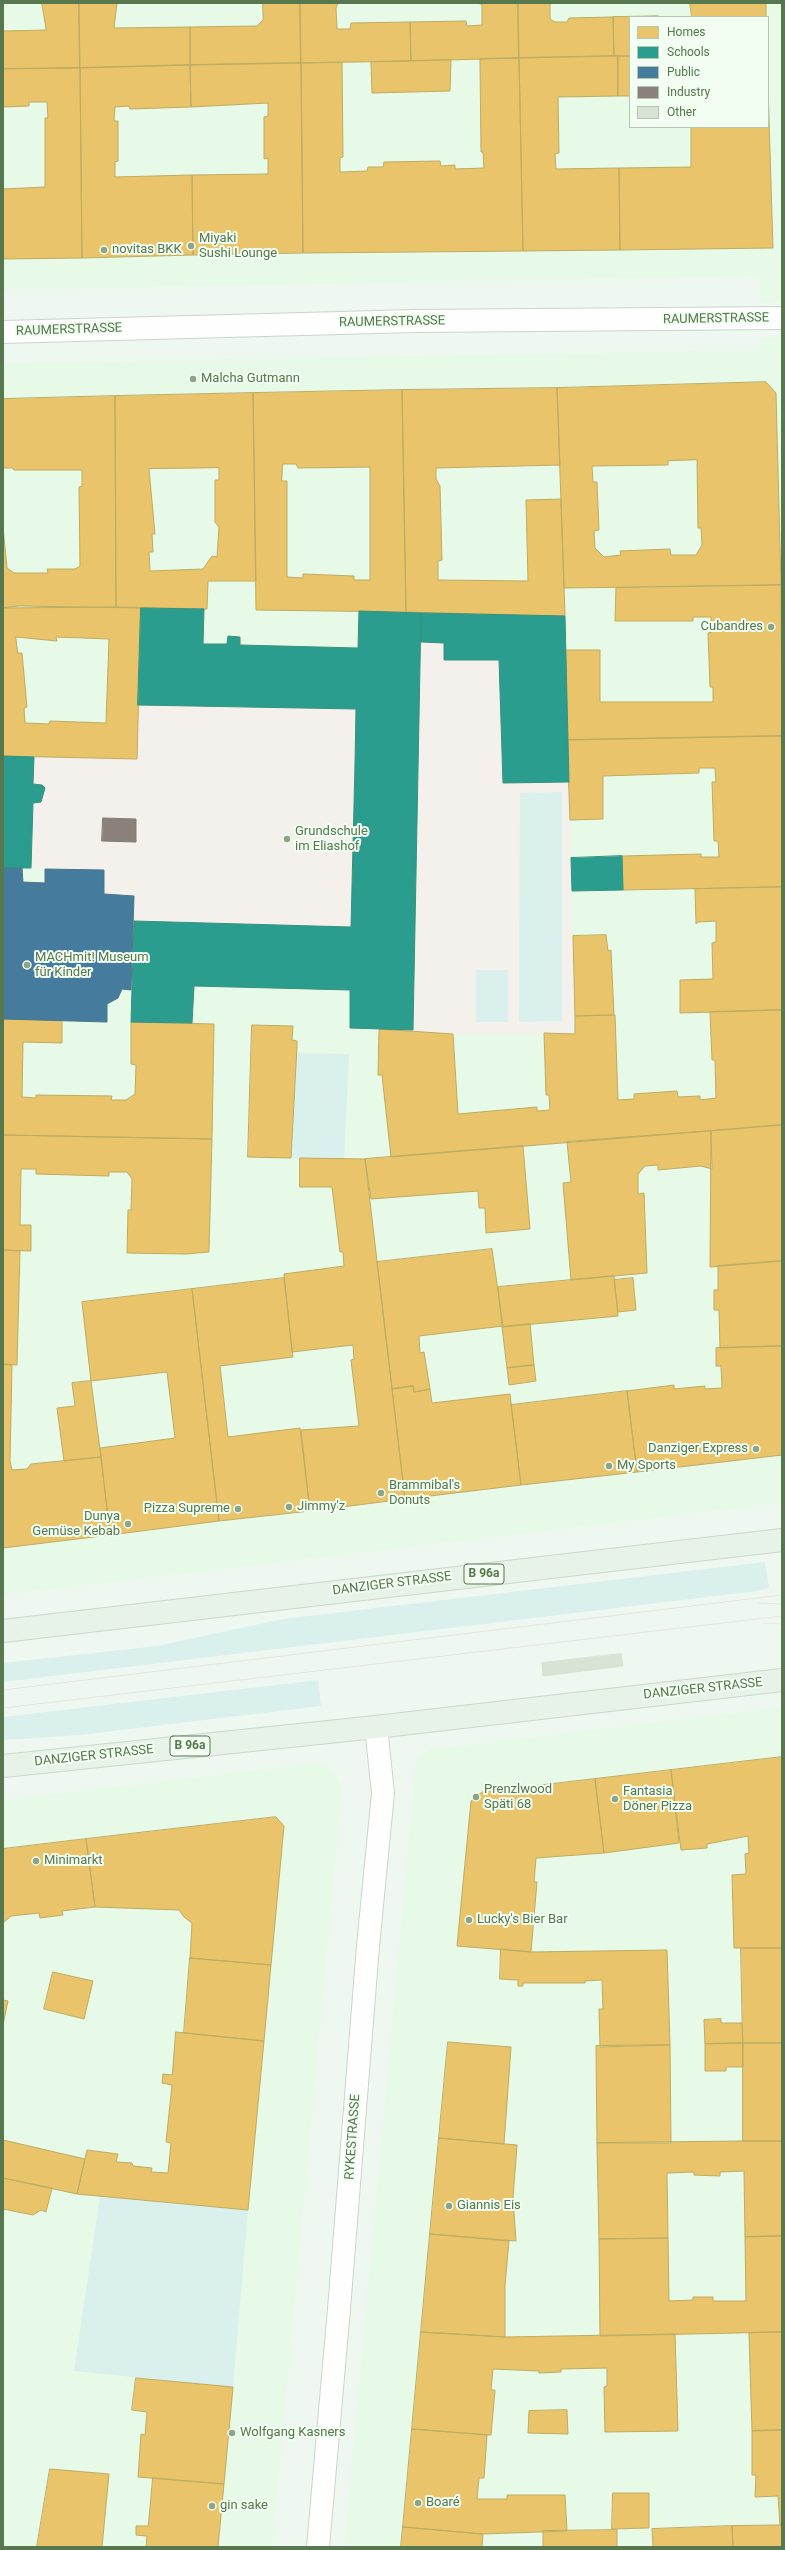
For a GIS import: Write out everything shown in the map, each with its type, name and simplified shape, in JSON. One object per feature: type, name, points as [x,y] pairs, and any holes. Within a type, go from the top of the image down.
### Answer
[{"type":"main road","name":"DANZIGER STRASSE","points":[[3,1631],[782,1540]]},
{"type":"main road","name":"DANZIGER STRASSE","points":[[3,1766],[376,1727],[782,1680]]},
{"type":"street","name":"RAUMERSTRASSE","points":[[3,332],[415,321],[782,318]]},
{"type":"street","name":"RYKESTRASSE","points":[[318,2547],[340,2309],[368,1946],[383,1793],[376,1727]]},
{"type":"shaded area","points":[[3,3],[782,3],[782,302],[760,302],[759,276],[3,290]]},
{"type":"shaded area","points":[[782,337],[782,1503],[3,1595],[3,363],[760,350],[761,338]]},
{"type":"shaded area","name":"Grundschule im Eliashof","points":[[141,608],[203,644],[227,644],[228,636],[240,637],[240,645],[358,648],[359,611],[565,616],[575,1034],[453,1034],[350,1028],[350,990],[194,986],[192,1023],[131,1022],[134,897],[104,894],[104,870],[22,868],[3,756],[137,759]]},
{"type":"shaded area","points":[[562,792],[562,1021],[519,1022],[520,793]]},
{"type":"shaded area","points":[[476,970],[508,970],[508,1022],[476,1022]]},
{"type":"shaded area","points":[[296,1053],[349,1054],[344,1159],[291,1158]]},
{"type":"shaded area","points":[[765,1562],[769,1588],[757,1591],[3,1682],[3,1663],[157,1646],[283,1619]]},
{"type":"shaded area","points":[[318,1680],[321,1706],[80,1735],[3,1740],[3,1717]]},
{"type":"shaded area","points":[[782,1707],[782,2547],[344,2547],[416,1761],[424,1753],[433,1749]]},
{"type":"shaded area","points":[[317,1763],[326,1764],[334,1770],[342,1789],[272,2547],[3,2547],[3,1800]]},
{"type":"shaded area","points":[[100,2197],[248,2210],[233,2387],[74,2371]]},
{"type":"building: Homes","points":[[42,3],[79,3],[80,68],[3,69],[3,31],[46,30]]},
{"type":"building: Homes","points":[[79,3],[117,3],[114,28],[190,27],[190,65],[80,68]]},
{"type":"building: Homes","points":[[263,3],[300,3],[301,63],[190,65],[190,27],[257,26],[263,20]]},
{"type":"building: Homes","points":[[300,3],[338,3],[336,8],[337,29],[350,29],[351,23],[410,22],[411,61],[301,63]]},
{"type":"building: Homes","points":[[478,3],[518,3],[519,58],[411,61],[410,22],[466,21],[467,26],[482,25],[482,5]]},
{"type":"building: Homes","points":[[518,3],[554,3],[550,4],[550,19],[555,22],[567,22],[569,18],[613,17],[614,56],[519,58]]},
{"type":"building: Homes","points":[[690,3],[766,3],[766,16],[692,16]]},
{"type":"building: Homes","points":[[613,17],[629,17],[629,56],[614,56]]},
{"type":"building: Homes","points":[[618,56],[629,56],[629,96],[618,96]]},
{"type":"building: Homes","points":[[618,56],[618,96],[558,97],[559,153],[555,154],[556,169],[619,168],[620,250],[523,251],[519,58]]},
{"type":"building: Homes","points":[[519,58],[523,251],[303,253],[301,63],[342,62],[343,157],[340,158],[340,172],[367,171],[368,167],[383,167],[384,162],[440,161],[441,166],[455,165],[455,169],[484,168],[483,152],[481,152],[480,59]]},
{"type":"building: Homes","points":[[451,60],[450,91],[372,93],[371,62]]},
{"type":"building: Homes","points":[[301,63],[303,253],[193,255],[192,175],[268,174],[268,158],[264,159],[264,117],[268,116],[268,103],[191,107],[190,65]]},
{"type":"building: Homes","points":[[190,65],[191,107],[130,109],[129,106],[115,107],[114,121],[118,121],[118,161],[115,162],[115,177],[192,175],[193,255],[82,258],[80,68]]},
{"type":"building: Homes","points":[[80,68],[82,258],[3,259],[3,189],[45,187],[45,118],[48,118],[47,102],[29,102],[29,106],[3,107],[3,69]]},
{"type":"building: Homes","points":[[769,118],[773,248],[620,250],[619,168],[691,167],[691,128],[769,128]]},
{"type":"building: Homes","points":[[766,382],[776,393],[781,585],[564,588],[557,388]],"holes":[[[697,460],[698,528],[701,528],[702,545],[696,555],[671,555],[670,549],[620,551],[621,555],[604,557],[595,548],[594,531],[599,530],[597,482],[593,482],[592,466],[668,465],[668,461]]]},
{"type":"building: Homes","points":[[557,388],[560,465],[436,468],[436,479],[440,486],[442,560],[438,561],[438,580],[528,581],[526,500],[561,499],[565,616],[406,612],[402,390]]},
{"type":"building: Homes","points":[[402,390],[406,612],[256,610],[253,393]],"holes":[[[283,464],[296,464],[298,468],[370,467],[370,580],[354,580],[354,576],[303,574],[303,578],[287,577],[287,481],[282,481]]]},
{"type":"building: Homes","points":[[253,393],[256,581],[208,581],[207,609],[116,607],[115,396]],"holes":[[[219,468],[219,480],[215,480],[215,522],[219,527],[217,557],[212,556],[203,569],[150,571],[149,552],[153,552],[152,534],[155,534],[149,469]]]},
{"type":"building: Homes","points":[[115,396],[116,607],[3,608],[3,527],[7,568],[14,573],[48,573],[47,569],[75,569],[80,566],[79,487],[82,486],[82,470],[14,470],[13,468],[3,468],[3,399]]},
{"type":"building: Homes","points":[[781,585],[782,736],[567,740],[565,650],[600,650],[600,702],[713,702],[713,687],[710,687],[708,633],[712,632],[711,617],[693,617],[693,621],[615,621],[616,588]]},
{"type":"building: Homes","points":[[20,606],[141,608],[137,759],[3,756],[3,608]],"holes":[[[16,637],[57,641],[56,637],[109,639],[106,723],[50,721],[49,724],[25,723],[24,708],[27,707],[22,653],[18,653]]]},
{"type":"building: Homes","points":[[782,736],[782,887],[623,890],[622,856],[701,854],[701,857],[719,857],[718,841],[714,841],[712,782],[716,782],[715,768],[699,768],[699,773],[603,776],[603,819],[570,820],[567,740]]},
{"type":"building: Homes","points":[[782,887],[782,1010],[680,1013],[680,980],[713,979],[712,943],[716,942],[716,921],[698,922],[696,924],[695,889]]},
{"type":"building: Homes","points":[[606,935],[608,951],[611,950],[614,1015],[575,1016],[573,936]]},
{"type":"building: Homes","points":[[782,1010],[782,1125],[391,1157],[382,1075],[378,1075],[379,1029],[453,1034],[458,1114],[537,1107],[537,1111],[550,1110],[549,1095],[546,1095],[544,1033],[575,1034],[575,1016],[615,1015],[618,1100],[634,1099],[634,1094],[677,1091],[678,1097],[700,1096],[700,1100],[716,1098],[715,1060],[712,1060],[710,1012]]},
{"type":"building: Homes","points":[[3,1019],[62,1020],[62,1043],[23,1042],[22,1097],[36,1098],[36,1095],[112,1096],[111,1100],[126,1100],[135,1094],[136,1065],[131,1064],[131,1022],[214,1024],[212,1139],[3,1135]]},
{"type":"building: Homes","points":[[252,1025],[293,1026],[292,1040],[297,1041],[297,1046],[291,1158],[248,1157]]},
{"type":"building: Homes","points":[[782,1125],[782,1261],[710,1267],[711,1131]]},
{"type":"building: Homes","points":[[711,1131],[712,1169],[701,1166],[658,1170],[658,1165],[645,1166],[638,1174],[638,1194],[644,1193],[647,1273],[571,1280],[563,1183],[571,1182],[567,1142]]},
{"type":"building: Homes","points":[[3,1135],[212,1139],[209,1252],[186,1254],[127,1253],[128,1210],[131,1210],[132,1179],[127,1172],[109,1172],[109,1176],[36,1174],[36,1169],[21,1169],[20,1225],[31,1225],[31,1251],[3,1250]]},
{"type":"building: Homes","points":[[523,1146],[530,1229],[486,1233],[485,1208],[479,1208],[478,1191],[371,1199],[365,1159]]},
{"type":"building: Homes","points":[[300,1158],[365,1159],[405,1499],[310,1511],[301,1430],[359,1426],[351,1360],[354,1359],[353,1345],[292,1352],[284,1274],[344,1266],[343,1252],[340,1252],[332,1187],[300,1187]]},
{"type":"building: Homes","points":[[492,1249],[503,1326],[419,1336],[420,1353],[424,1352],[430,1389],[414,1392],[413,1386],[392,1389],[377,1262]]},
{"type":"building: Homes","points":[[3,1250],[20,1251],[17,1365],[3,1364]]},
{"type":"building: Homes","points":[[782,1261],[782,1346],[720,1348],[719,1310],[714,1310],[714,1290],[718,1290],[718,1266]]},
{"type":"building: Homes","points":[[614,1276],[618,1316],[502,1327],[498,1287]]},
{"type":"building: Homes","points":[[284,1278],[293,1357],[220,1366],[228,1437],[300,1428],[310,1511],[219,1521],[192,1289]]},
{"type":"building: Homes","points":[[633,1278],[636,1310],[618,1312],[614,1280]]},
{"type":"building: Homes","points":[[192,1289],[219,1521],[110,1535],[100,1448],[175,1438],[167,1372],[91,1381],[82,1302]]},
{"type":"building: Homes","points":[[530,1324],[534,1365],[507,1368],[502,1327]]},
{"type":"building: Homes","points":[[782,1346],[782,1455],[637,1472],[627,1391],[674,1385],[674,1389],[705,1386],[705,1389],[722,1388],[721,1366],[716,1366],[716,1348]]},
{"type":"building: Homes","points":[[3,1364],[12,1365],[10,1461],[12,1470],[27,1469],[31,1464],[101,1457],[110,1535],[3,1548]]},
{"type":"building: Homes","points":[[534,1365],[536,1381],[509,1385],[507,1368]]},
{"type":"building: Homes","points":[[91,1381],[101,1457],[64,1461],[57,1408],[75,1406],[72,1383]]},
{"type":"building: Homes","points":[[413,1386],[414,1392],[430,1389],[432,1403],[510,1394],[521,1485],[405,1499],[392,1389]]},
{"type":"building: Homes","points":[[627,1391],[637,1472],[521,1485],[511,1405]]},
{"type":"building: Homes","points":[[782,1757],[782,1948],[734,1948],[732,1875],[746,1874],[745,1854],[749,1853],[748,1836],[707,1844],[707,1848],[681,1850],[671,1770]]},
{"type":"building: Homes","points":[[671,1770],[679,1843],[604,1853],[595,1779]]},
{"type":"building: Homes","points":[[595,1779],[604,1853],[536,1858],[534,1882],[537,1882],[531,1952],[457,1946],[471,1801],[482,1792]]},
{"type":"building: Homes","points":[[276,1817],[284,1826],[271,1965],[190,1958],[192,1923],[184,1917],[179,1910],[95,1907],[86,1839]]},
{"type":"building: Homes","points":[[86,1839],[95,1907],[62,1911],[63,1915],[40,1918],[39,1913],[11,1916],[3,1923],[3,1849]]},
{"type":"building: Homes","points":[[741,1948],[782,1948],[782,2043],[743,2043]]},
{"type":"building: Homes","points":[[501,1949],[531,1952],[667,1950],[670,2045],[600,2047],[599,2009],[603,2009],[602,1980],[585,1981],[585,1983],[523,1983],[523,1986],[518,1986],[518,1980],[500,1979]]},
{"type":"building: Homes","points":[[190,1958],[271,1965],[264,2041],[184,2033]]},
{"type":"building: Homes","points":[[53,1972],[93,1981],[84,2019],[44,2009]]},
{"type":"building: Homes","points":[[3,2000],[8,2001],[3,2025]]},
{"type":"building: Homes","points":[[721,2019],[721,2023],[742,2023],[743,2043],[705,2044],[704,2020]]},
{"type":"building: Homes","points":[[176,2032],[264,2041],[248,2210],[77,2194],[87,2150],[118,2154],[116,2162],[132,2163],[133,2166],[152,2168],[151,2172],[168,2173],[171,2143],[166,2142],[172,2085],[162,2083],[163,2074],[172,2075]]},
{"type":"building: Homes","points":[[448,2042],[511,2047],[504,2144],[439,2138]]},
{"type":"building: Homes","points":[[743,2043],[782,2043],[782,2141],[743,2141]]},
{"type":"building: Homes","points":[[743,2043],[743,2067],[726,2067],[726,2071],[705,2071],[705,2044]]},
{"type":"building: Homes","points":[[670,2045],[671,2143],[597,2143],[596,2046]]},
{"type":"building: Homes","points":[[439,2138],[517,2145],[513,2198],[516,2241],[430,2234]]},
{"type":"building: Homes","points":[[3,2140],[85,2159],[77,2194],[3,2178]]},
{"type":"building: Homes","points":[[782,2141],[782,2236],[745,2237],[744,2171],[720,2172],[720,2176],[694,2175],[694,2172],[667,2173],[668,2238],[599,2239],[597,2143]]},
{"type":"building: Homes","points":[[3,2178],[52,2188],[46,2212],[41,2210],[33,2215],[3,2209]]},
{"type":"building: Homes","points":[[430,2234],[509,2241],[505,2285],[505,2337],[421,2332]]},
{"type":"building: Homes","points":[[782,2236],[782,2332],[600,2336],[599,2239],[668,2238],[669,2301],[693,2300],[693,2297],[713,2297],[713,2301],[746,2301],[745,2237]]},
{"type":"building: Homes","points":[[421,2332],[505,2337],[675,2334],[678,2431],[605,2432],[604,2387],[607,2386],[607,2368],[561,2369],[561,2372],[539,2373],[539,2371],[493,2369],[491,2390],[495,2390],[491,2435],[412,2429]]},
{"type":"building: Homes","points":[[782,2332],[782,2430],[752,2431],[749,2333]]},
{"type":"building: Homes","points":[[136,2378],[233,2387],[224,2484],[138,2477],[141,2434],[145,2435],[147,2412],[132,2410]]},
{"type":"building: Homes","points":[[567,2410],[568,2434],[528,2433],[529,2411]]},
{"type":"building: Homes","points":[[412,2429],[487,2435],[484,2478],[479,2478],[477,2499],[507,2499],[507,2495],[565,2495],[567,2531],[483,2534],[403,2527]]},
{"type":"building: Homes","points":[[782,2430],[782,2525],[780,2525],[778,2496],[755,2497],[756,2475],[752,2475],[752,2431]]},
{"type":"building: Homes","points":[[50,2469],[109,2474],[102,2547],[37,2547]]},
{"type":"building: Homes","points":[[153,2478],[224,2484],[218,2547],[146,2547],[147,2536],[136,2535],[136,2526],[148,2526]]},
{"type":"building: Homes","points":[[613,2493],[649,2493],[649,2528],[612,2529]]},
{"type":"building: Homes","points":[[782,2525],[782,2547],[733,2547],[732,2526]]},
{"type":"building: Homes","points":[[732,2526],[733,2547],[653,2547],[652,2529]]},
{"type":"building: Homes","points":[[403,2527],[483,2534],[482,2547],[401,2547]]},
{"type":"building: Homes","points":[[617,2530],[617,2547],[543,2547],[543,2531]]},
{"type":"building: Schools","points":[[141,608],[204,609],[203,644],[227,644],[228,636],[240,637],[240,645],[358,648],[359,611],[421,613],[413,1030],[350,1028],[350,990],[194,986],[192,1023],[131,1022],[134,921],[351,927],[355,764],[356,709],[138,705]]},
{"type":"building: Schools","points":[[421,613],[565,616],[569,782],[503,783],[499,660],[444,660],[444,643],[421,642]]},
{"type":"building: Schools","points":[[3,756],[34,757],[33,784],[42,785],[45,788],[41,802],[33,803],[31,868],[3,868]]},
{"type":"building: Schools","points":[[622,856],[623,890],[572,891],[571,858]]},
{"type":"building: Public","points":[[3,868],[22,868],[23,882],[45,883],[45,869],[104,870],[104,894],[134,896],[131,990],[122,989],[118,998],[107,1004],[107,1022],[3,1019]]},
{"type":"building: Industry","points":[[103,818],[136,819],[136,842],[102,841]]},
{"type":"building: Other","points":[[621,1654],[623,1666],[543,1676],[542,1663]]},
{"type":"tram line","points":[[3,1690],[782,1595]]},
{"type":"tram line","points":[[759,1603],[782,1604]]},
{"type":"tram line","points":[[3,1708],[782,1616]]},
{"type":"tram line","points":[[763,1623],[782,1624]]},
{"type":"place","name":"Miyaki Sushi Lounge","points":[[191,246]]},
{"type":"place","name":"novitas BKK","points":[[104,250]]},
{"type":"place","name":"Malcha Gutmann","points":[[193,379]]},
{"type":"place","name":"Cubandres","points":[[771,627]]},
{"type":"place","name":"Grundschule im Eliashof","points":[[287,839]]},
{"type":"place","name":"MACHmit! Museum für Kinder","points":[[27,965]]},
{"type":"place","name":"Danziger Express","points":[[756,1449]]},
{"type":"place","name":"My Sports","points":[[609,1466]]},
{"type":"place","name":"Brammibal's Donuts","points":[[381,1493]]},
{"type":"place","name":"Jimmy'z","points":[[289,1507]]},
{"type":"place","name":"Pizza Supreme","points":[[238,1509]]},
{"type":"place","name":"Dunya Gemüse Kebab","points":[[128,1524]]},
{"type":"place","name":"Prenzlwood Späti 68","points":[[476,1797]]},
{"type":"place","name":"Fantasia Döner Pizza","points":[[615,1799]]},
{"type":"place","name":"Minimarkt","points":[[36,1861]]},
{"type":"place","name":"Lucky's Bier Bar","points":[[469,1920]]},
{"type":"place","name":"Giannis Eis","points":[[449,2206]]},
{"type":"place","name":"Wolfgang Kasners","points":[[232,2433]]},
{"type":"place","name":"Boaré","points":[[418,2503]]},
{"type":"place","name":"gin sake","points":[[212,2506]]}]
